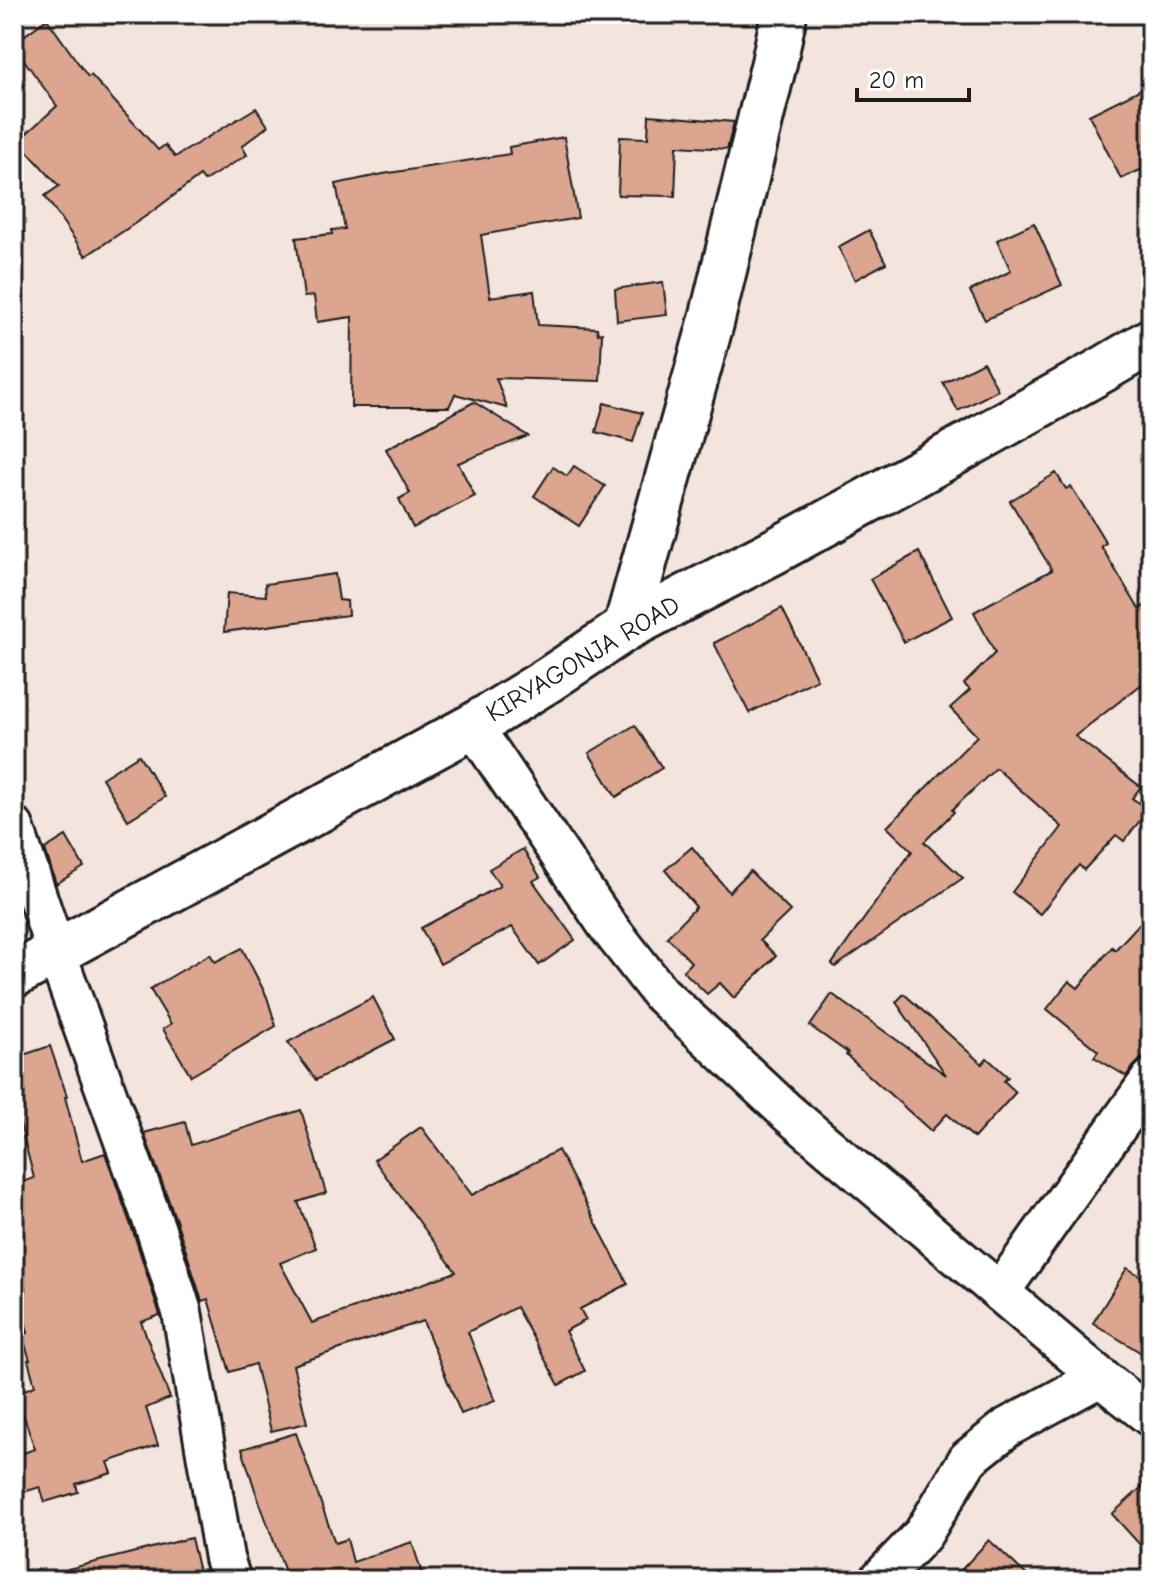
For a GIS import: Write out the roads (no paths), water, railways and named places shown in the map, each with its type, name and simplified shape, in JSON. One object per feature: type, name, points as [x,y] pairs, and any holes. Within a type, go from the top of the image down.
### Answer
[{"type":"street","points":[[626,628],[711,323],[784,14]]},
{"type":"street","name":"KIRYAGONJA ROAD","points":[[14,975],[473,726],[626,628],[916,474],[1151,341]]},
{"type":"street","points":[[473,726],[607,925],[660,993],[788,1113],[1151,1417]]},
{"type":"street","points":[[14,827],[182,1312],[224,1558],[231,1580]]},
{"type":"street","points":[[1000,1292],[1151,1079]]},
{"type":"street","points":[[879,1580],[923,1534],[968,1459],[1008,1427],[1100,1377]]}]
